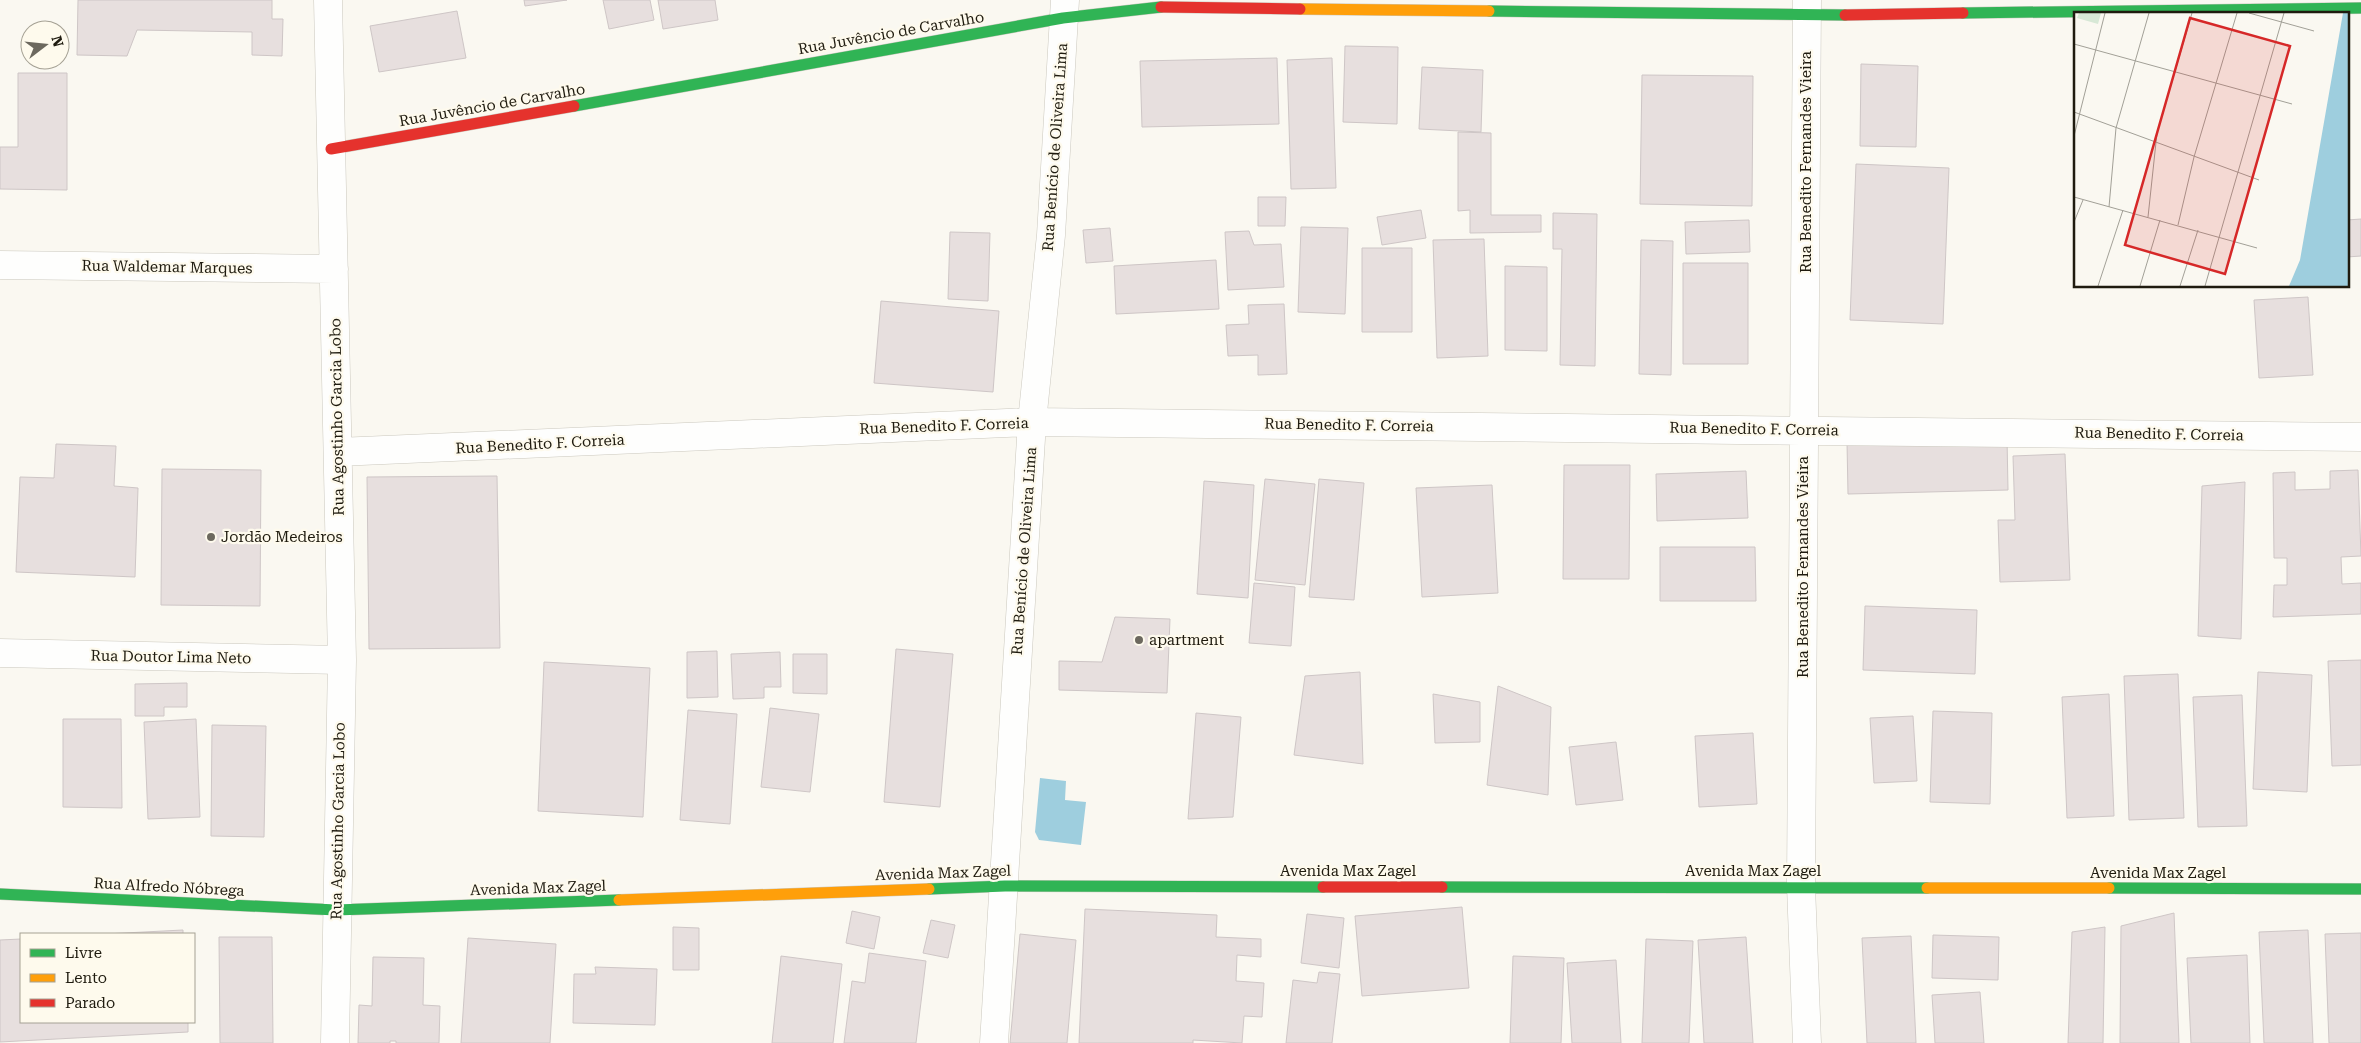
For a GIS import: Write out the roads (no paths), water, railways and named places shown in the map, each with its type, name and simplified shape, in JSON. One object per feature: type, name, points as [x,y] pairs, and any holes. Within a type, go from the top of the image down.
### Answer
[{"type":"street","name":"Rua Agostinho Garcia Lobo","points":[[328,0],[342,660],[335,1043]]},
{"type":"street","name":"Rua Juvêncio de Carvalho","points":[[331,149],[1064,9],[1162,7],[2361,8]]},
{"type":"street","name":"Rua Benedito Fernandes Vieira","points":[[1806,1043],[1801,886],[1807,7]]},
{"type":"street","name":"Rua Benício de Oliveira Lima","points":[[994,1043],[1032,422],[1050,235],[1064,9]]},
{"type":"street","name":"Rua Waldemar Marques","points":[[0,265],[334,269]]},
{"type":"street","name":"Rua Benedito F. Correia","points":[[338,452],[1032,422],[1804,429],[2361,437]]},
{"type":"street","name":"Rua Doutor Lima Neto","points":[[0,653],[342,660]]},
{"type":"street","name":"Avenida Max Zagel","points":[[336,910],[1005,886],[1801,886],[2361,889]]},
{"type":"street","name":"Rua Alfredo Nóbrega","points":[[0,894],[336,910]]},
{"type":"water","points":[[1040,778],[1066,781],[1065,800],[1086,802],[1081,845],[1039,840],[1035,832]]},
{"type":"place","name":"Jordão Medeiros","points":[[211,537]]},
{"type":"place","name":"apartment","points":[[1139,640]]}]
